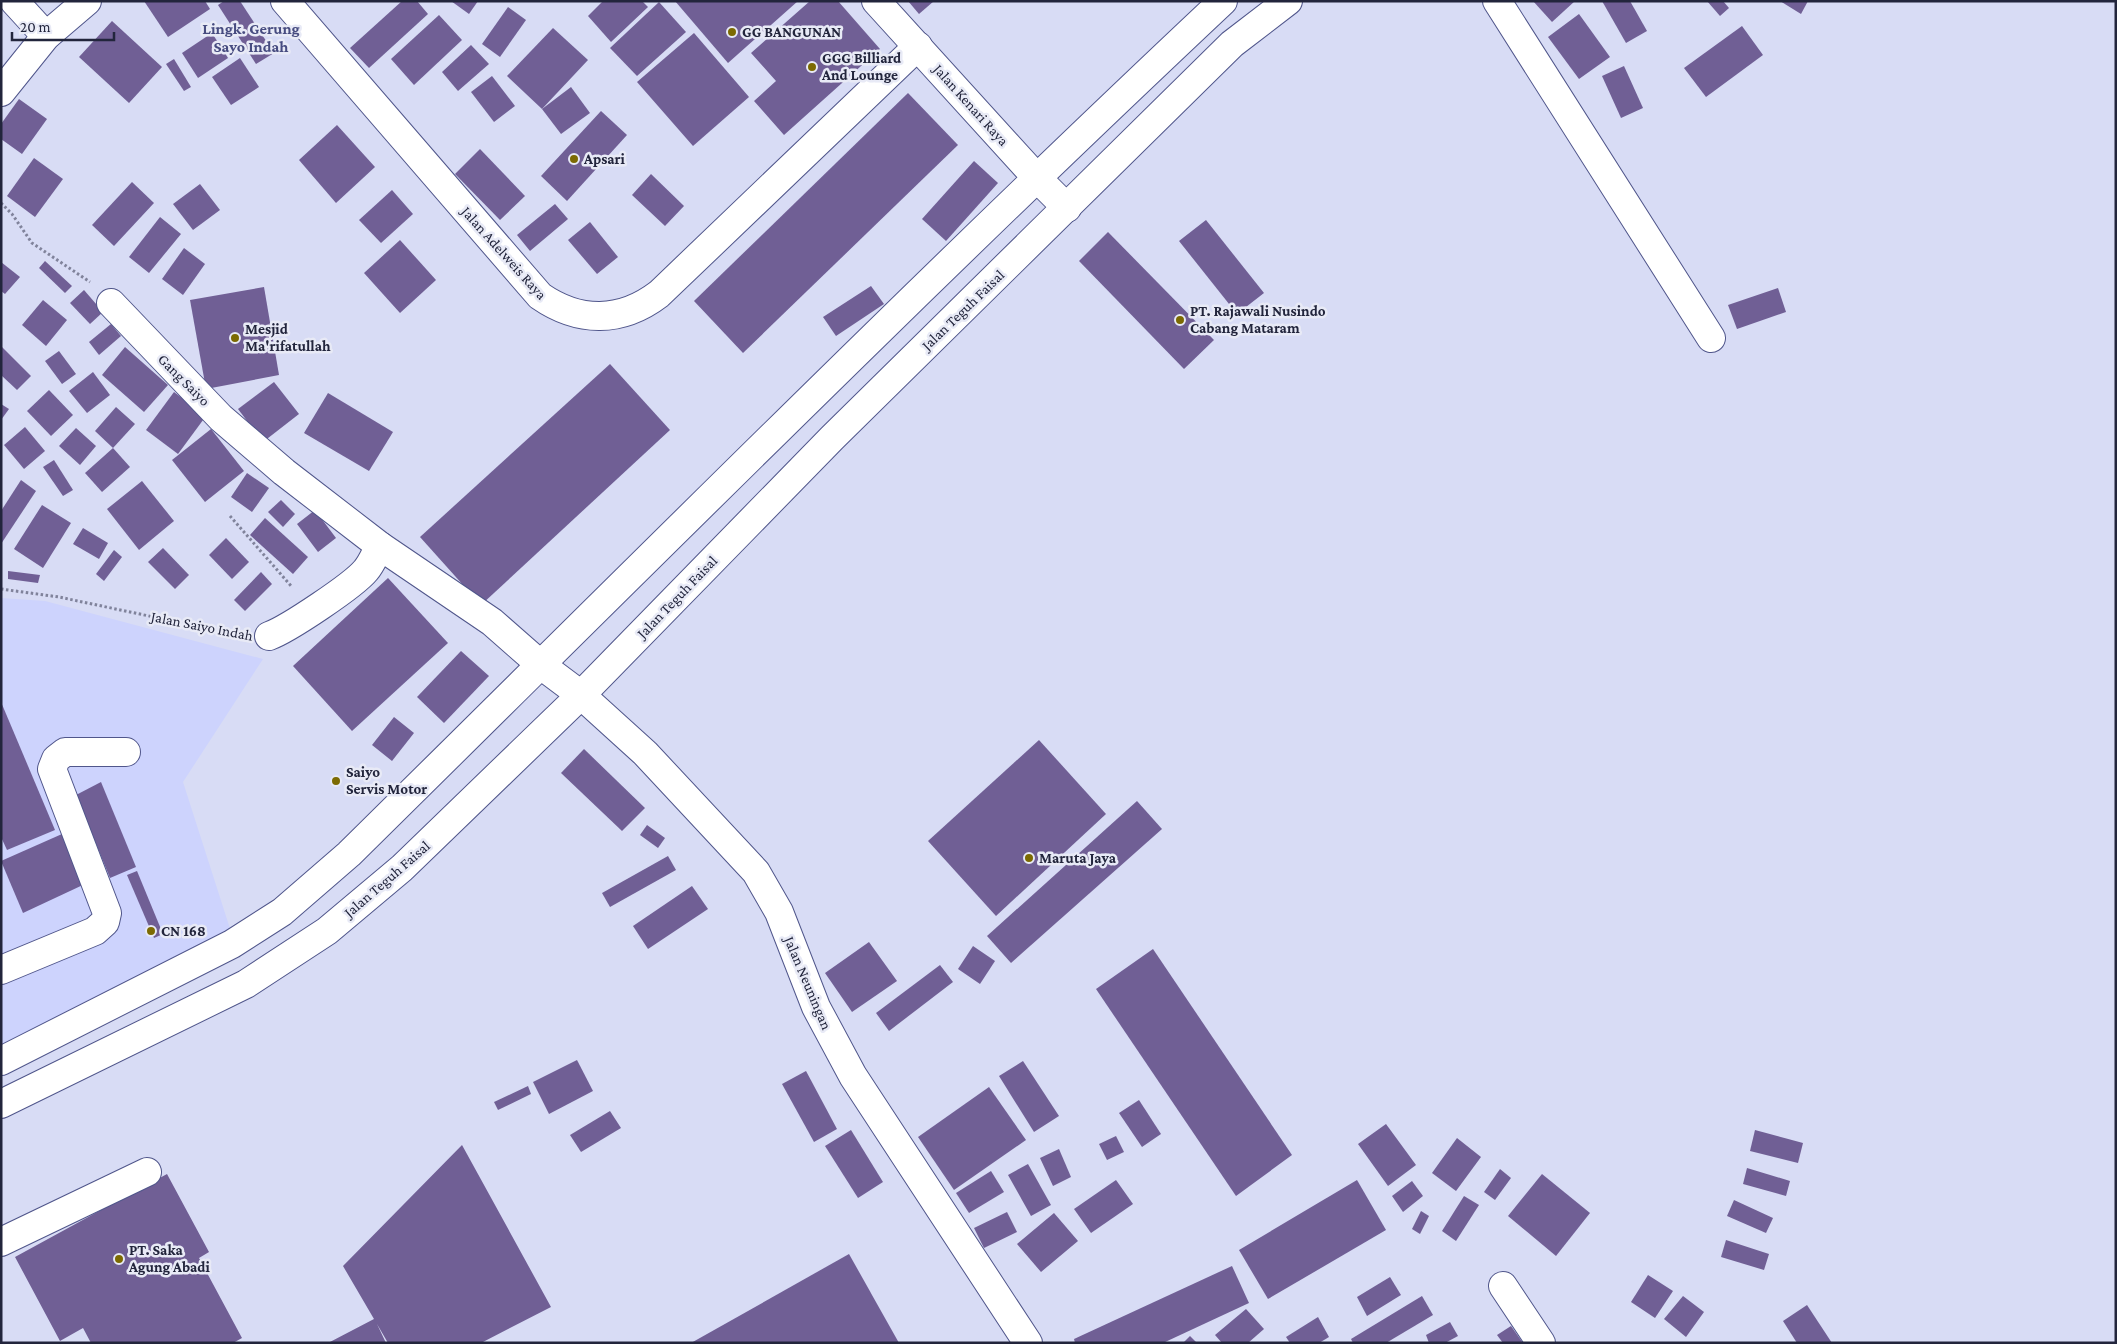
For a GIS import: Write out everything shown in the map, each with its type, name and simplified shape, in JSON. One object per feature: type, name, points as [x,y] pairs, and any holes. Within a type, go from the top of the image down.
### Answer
[{"type":"main road","points":[[14,1],[46,36]]},
{"type":"main road","points":[[1,92],[46,36],[87,1]]},
{"type":"main road","name":"Jalan Adelweis Raya","points":[[285,1],[540,296],[564,311],[592,317],[607,317],[635,309],[659,294],[918,46]]},
{"type":"main road","name":"Jalan Kenari Raya","points":[[876,1],[1036,178],[1068,208]]},
{"type":"main road","points":[[1,1061],[232,944],[282,912],[349,854],[772,438],[802,405],[1036,178],[1223,1]]},
{"type":"main road","name":"Jalan Teguh Faisal","points":[[1,1104],[246,984],[327,931],[402,868],[581,695],[832,438],[1068,208],[1232,44],[1288,1]]},
{"type":"main road","points":[[1497,1],[1711,338]]},
{"type":"main road","name":"Gang Saiyo","points":[[111,303],[221,418],[284,472],[380,546]]},
{"type":"main road","points":[[903,307],[932,340]]},
{"type":"main road","points":[[380,546],[461,603],[492,622],[541,665]]},
{"type":"main road","name":"Jalan Saiyo Indah","points":[[269,636],[285,629],[361,575],[380,546]]},
{"type":"main road","name":"Jalan Neuningan","points":[[541,665],[581,695],[644,753],[760,879],[779,912],[816,1007],[853,1076],[1028,1343]]},
{"type":"main road","points":[[1,970],[95,931],[105,922],[107,913],[52,769],[56,758],[65,752],[126,752]]},
{"type":"main road","points":[[1,1242],[148,1172]]},
{"type":"main road","points":[[1502,1286],[1541,1343]]},
{"type":"path","points":[[1,203],[12,214],[32,243],[94,285],[111,303]]},
{"type":"path","points":[[230,516],[312,610]]},
{"type":"path","name":"Jalan Saiyo Indah","points":[[1,589],[59,597],[244,636],[269,636]]},
{"type":"shaded area","points":[[1,598],[45,601],[263,659],[183,782],[233,938],[1,1049]]},
{"type":"building","points":[[144,1],[205,1],[210,9],[168,37]]},
{"type":"building","points":[[224,1],[240,1],[274,53],[256,64],[218,5]]},
{"type":"building","points":[[402,1],[417,1],[428,14],[369,68],[350,48]]},
{"type":"building","points":[[451,1],[478,1],[469,14]]},
{"type":"building","points":[[603,1],[642,1],[648,7],[611,42],[588,16]]},
{"type":"building","name":"GG BANGUNAN","points":[[675,1],[798,1],[728,63]]},
{"type":"building","name":"GGG Billiard And Lounge","points":[[810,1],[838,1],[880,49],[784,135],[754,101],[776,81],[751,53]]},
{"type":"building","points":[[908,1],[934,1],[919,14]]},
{"type":"building","points":[[1533,1],[1575,1],[1552,22]]},
{"type":"building","points":[[1602,1],[1630,1],[1647,31],[1626,43]]},
{"type":"building","points":[[1707,1],[1723,1],[1729,8],[1720,16]]},
{"type":"building","points":[[1780,1],[1808,1],[1801,14]]},
{"type":"building","points":[[659,2],[686,32],[637,76],[610,48]]},
{"type":"building","points":[[508,7],[526,20],[500,57],[482,44]]},
{"type":"building","points":[[1579,14],[1610,57],[1579,79],[1548,37]]},
{"type":"building","points":[[439,15],[462,40],[414,85],[391,59]]},
{"type":"building","points":[[112,21],[162,67],[129,103],[79,57]]},
{"type":"building","points":[[1742,26],[1763,55],[1706,97],[1684,68]]},
{"type":"building","points":[[553,28],[588,60],[542,109],[507,76]]},
{"type":"building","points":[[212,33],[228,58],[198,78],[182,53]]},
{"type":"building","points":[[694,33],[749,97],[693,146],[637,82]]},
{"type":"building","points":[[471,45],[489,64],[458,91],[442,72]]},
{"type":"building","points":[[240,58],[259,87],[231,105],[212,77]]},
{"type":"building","points":[[174,59],[191,87],[184,91],[166,64]]},
{"type":"building","points":[[1624,66],[1643,108],[1621,118],[1602,76]]},
{"type":"building","points":[[492,76],[515,106],[494,122],[471,92]]},
{"type":"building","points":[[571,87],[590,113],[561,134],[542,109]]},
{"type":"building","points":[[908,93],[958,145],[743,353],[694,301]]},
{"type":"building","points":[[19,99],[47,119],[22,154],[1,139],[1,124]]},
{"type":"building","points":[[601,111],[627,135],[567,201],[541,176]]},
{"type":"building","points":[[337,125],[375,167],[336,203],[299,160]]},
{"type":"building","points":[[480,149],[525,196],[500,220],[455,174]]},
{"type":"building","points":[[34,158],[63,179],[35,217],[7,196]]},
{"type":"building","points":[[974,161],[998,183],[946,241],[922,219]]},
{"type":"building","points":[[651,174],[684,206],[665,226],[632,195]]},
{"type":"building","points":[[132,182],[154,203],[114,246],[92,225]]},
{"type":"building","points":[[200,184],[220,210],[193,230],[173,204]]},
{"type":"building","points":[[392,190],[413,214],[381,243],[359,220]]},
{"type":"building","points":[[555,204],[568,219],[530,251],[517,235]]},
{"type":"building","points":[[160,217],[181,234],[149,273],[129,257]]},
{"type":"building","points":[[1206,220],[1264,293],[1237,314],[1179,241]]},
{"type":"building","points":[[590,222],[618,257],[597,274],[568,240]]},
{"type":"building","points":[[1108,232],[1214,340],[1184,369],[1079,261]]},
{"type":"building","points":[[400,240],[436,280],[400,313],[364,273]]},
{"type":"building","points":[[184,248],[205,264],[183,295],[162,279]]},
{"type":"building","points":[[45,261],[72,286],[65,293],[39,268]]},
{"type":"building","points":[[1,262],[20,277],[5,294],[1,291]]},
{"type":"building","points":[[871,286],[884,304],[836,336],[823,317]]},
{"type":"building","name":"Mesjid Ma'rifatullah","points":[[264,287],[279,375],[206,389],[190,300]]},
{"type":"building","points":[[1778,288],[1786,312],[1737,329],[1728,305]]},
{"type":"building","points":[[84,290],[103,312],[90,324],[70,303]]},
{"type":"building","points":[[43,300],[67,320],[46,346],[22,325]]},
{"type":"building","points":[[111,324],[121,336],[99,355],[89,342]]},
{"type":"building","points":[[1,346],[31,376],[17,390],[1,375]]},
{"type":"building","points":[[125,347],[168,385],[144,412],[102,375]]},
{"type":"building","points":[[59,351],[76,374],[62,384],[45,361]]},
{"type":"building","points":[[610,364],[670,430],[481,605],[420,537]]},
{"type":"building","points":[[93,372],[110,395],[87,413],[69,391]]},
{"type":"building","points":[[274,382],[299,414],[263,442],[238,409]]},
{"type":"building","points":[[49,390],[73,415],[51,436],[27,411]]},
{"type":"building","points":[[174,392],[206,416],[178,454],[146,430]]},
{"type":"building","points":[[328,393],[393,432],[369,471],[304,433]]},
{"type":"building","points":[[1,404],[9,409],[1,420]]},
{"type":"building","points":[[116,407],[135,424],[113,448],[95,431]]},
{"type":"building","points":[[25,427],[45,451],[24,469],[4,445]]},
{"type":"building","points":[[76,428],[96,446],[80,465],[59,446]]},
{"type":"building","points":[[211,429],[244,471],[205,502],[172,460]]},
{"type":"building","points":[[113,448],[130,467],[102,492],[85,473]]},
{"type":"building","points":[[54,460],[73,490],[63,496],[43,467]]},
{"type":"building","points":[[247,473],[269,488],[252,512],[231,497]]},
{"type":"building","points":[[21,480],[36,491],[1,544],[1,511]]},
{"type":"building","points":[[142,481],[174,521],[139,550],[107,509]]},
{"type":"building","points":[[281,500],[295,514],[283,527],[268,512]]},
{"type":"building","points":[[42,505],[71,523],[43,568],[14,549]]},
{"type":"building","points":[[315,510],[336,538],[318,552],[297,524]]},
{"type":"building","points":[[265,518],[308,557],[293,574],[250,535]]},
{"type":"building","points":[[83,528],[108,543],[99,559],[73,544]]},
{"type":"building","points":[[226,538],[249,562],[232,579],[209,555]]},
{"type":"building","points":[[163,548],[189,575],[175,589],[148,562]]},
{"type":"building","points":[[114,550],[122,557],[104,581],[96,574]]},
{"type":"building","points":[[8,571],[40,575],[38,583],[8,579]]},
{"type":"building","points":[[261,572],[272,584],[245,611],[234,600]]},
{"type":"building","points":[[388,578],[448,643],[352,731],[293,666]]},
{"type":"building","points":[[461,651],[489,676],[444,723],[417,697]]},
{"type":"building","points":[[1,702],[55,830],[7,850],[1,837]]},
{"type":"building","points":[[394,717],[414,733],[392,761],[372,745]]},
{"type":"building","points":[[1039,740],[1106,814],[996,916],[928,841]]},
{"type":"building","points":[[584,749],[645,808],[622,831],[561,773]]},
{"type":"building","points":[[101,782],[136,867],[110,878],[76,795]]},
{"type":"building","points":[[1137,801],[1162,829],[1011,963],[987,936]]},
{"type":"building","points":[[647,825],[665,838],[658,848],[640,835]]},
{"type":"building","points":[[62,834],[85,884],[23,913],[1,861]]},
{"type":"building","points":[[668,856],[676,870],[610,907],[602,893]]},
{"type":"building","points":[[137,871],[163,934],[154,938],[127,875]]},
{"type":"building","points":[[692,886],[708,909],[648,949],[633,926]]},
{"type":"building","points":[[869,942],[897,981],[852,1012],[825,973]]},
{"type":"building","points":[[973,946],[995,961],[980,984],[958,969]]},
{"type":"building","points":[[1153,949],[1292,1155],[1236,1196],[1096,989]]},
{"type":"building","points":[[940,965],[953,982],[889,1031],[876,1013]]},
{"type":"building","points":[[577,1060],[593,1091],[549,1114],[533,1082]]},
{"type":"building","points":[[1023,1061],[1059,1116],[1034,1132],[999,1076]]},
{"type":"building","points":[[806,1071],[837,1129],[814,1142],[782,1084]]},
{"type":"building","points":[[528,1086],[531,1094],[498,1110],[494,1102]]},
{"type":"building","points":[[989,1087],[1026,1140],[954,1190],[918,1137]]},
{"type":"building","points":[[1139,1100],[1161,1134],[1142,1147],[1119,1113]]},
{"type":"building","points":[[610,1111],[621,1128],[581,1152],[570,1135]]},
{"type":"building","points":[[1386,1124],[1416,1165],[1388,1186],[1358,1144]]},
{"type":"building","points":[[851,1130],[883,1182],[858,1198],[825,1146]]},
{"type":"building","points":[[1755,1130],[1803,1143],[1798,1163],[1750,1151]]},
{"type":"building","points":[[1116,1136],[1124,1152],[1107,1160],[1099,1144]]},
{"type":"building","points":[[1457,1138],[1481,1157],[1456,1191],[1432,1173]]},
{"type":"building","points":[[462,1145],[551,1307],[481,1343],[388,1343],[377,1324],[386,1343],[328,1343],[374,1319],[343,1266]]},
{"type":"building","points":[[1059,1149],[1071,1177],[1053,1186],[1040,1158]]},
{"type":"building","points":[[1028,1164],[1051,1205],[1031,1216],[1008,1175]]},
{"type":"building","points":[[1747,1168],[1790,1181],[1786,1196],[1743,1184]]},
{"type":"building","points":[[1500,1169],[1511,1178],[1495,1200],[1484,1192]]},
{"type":"building","points":[[991,1171],[1004,1192],[969,1213],[956,1193]]},
{"type":"building","points":[[167,1174],[209,1252],[199,1258],[242,1338],[233,1343],[91,1343],[83,1328],[60,1341],[15,1257]]},
{"type":"building","points":[[1542,1174],[1590,1213],[1556,1256],[1508,1216]]},
{"type":"building","points":[[1116,1180],[1133,1204],[1091,1233],[1074,1209]]},
{"type":"building","points":[[1357,1180],[1386,1230],[1268,1299],[1239,1250]]},
{"type":"building","points":[[1412,1181],[1423,1196],[1403,1212],[1392,1196]]},
{"type":"building","points":[[1464,1196],[1479,1205],[1456,1241],[1442,1231]]},
{"type":"building","points":[[1734,1200],[1773,1218],[1766,1233],[1727,1216]]},
{"type":"building","points":[[1421,1211],[1429,1216],[1420,1234],[1412,1229]]},
{"type":"building","points":[[1007,1212],[1017,1232],[984,1248],[974,1228]]},
{"type":"building","points":[[1054,1213],[1078,1241],[1041,1272],[1017,1244]]},
{"type":"building","points":[[1726,1240],[1769,1254],[1764,1270],[1721,1257]]},
{"type":"building","points":[[849,1254],[899,1343],[691,1343]]},
{"type":"building","points":[[1232,1266],[1249,1303],[1163,1343],[1075,1343],[1074,1339]]},
{"type":"building","points":[[1648,1275],[1673,1291],[1655,1318],[1631,1302]]},
{"type":"building","points":[[1390,1277],[1401,1295],[1367,1316],[1357,1297]]},
{"type":"building","points":[[1422,1296],[1433,1315],[1386,1343],[1353,1343],[1351,1339]]},
{"type":"building","points":[[1683,1296],[1704,1312],[1686,1337],[1664,1319]]},
{"type":"building","points":[[1807,1305],[1832,1343],[1797,1343],[1783,1321]]},
{"type":"building","points":[[1246,1309],[1264,1329],[1248,1343],[1222,1343],[1215,1335]]},
{"type":"building","points":[[1318,1317],[1329,1337],[1319,1343],[1290,1343],[1286,1337]]},
{"type":"building","points":[[1450,1322],[1458,1336],[1445,1343],[1429,1343],[1426,1335]]},
{"type":"building","points":[[1511,1326],[1523,1343],[1503,1343],[1497,1335]]},
{"type":"building","points":[[1190,1336],[1197,1343],[1183,1343]]},
{"type":"place","name":"GG BANGUNAN","points":[[732,32]]},
{"type":"place","name":"GGG Billiard And Lounge","points":[[812,67]]},
{"type":"place","name":"Apsari","points":[[574,159]]},
{"type":"place","name":"PT. Rajawali Nusindo Cabang Mataram","points":[[1180,320]]},
{"type":"place","name":"Mesjid Ma'rifatullah","points":[[235,338]]},
{"type":"place","name":"Saiyo Servis Motor","points":[[336,781]]},
{"type":"place","name":"Maruta Jaya","points":[[1029,858]]},
{"type":"place","name":"CN 168","points":[[151,931]]},
{"type":"place","name":"PT. Saka Agung Abadi","points":[[119,1259]]},
{"type":"district","name":"Lingk. Gerung Sayo Indah","points":[[251,37]]}]
